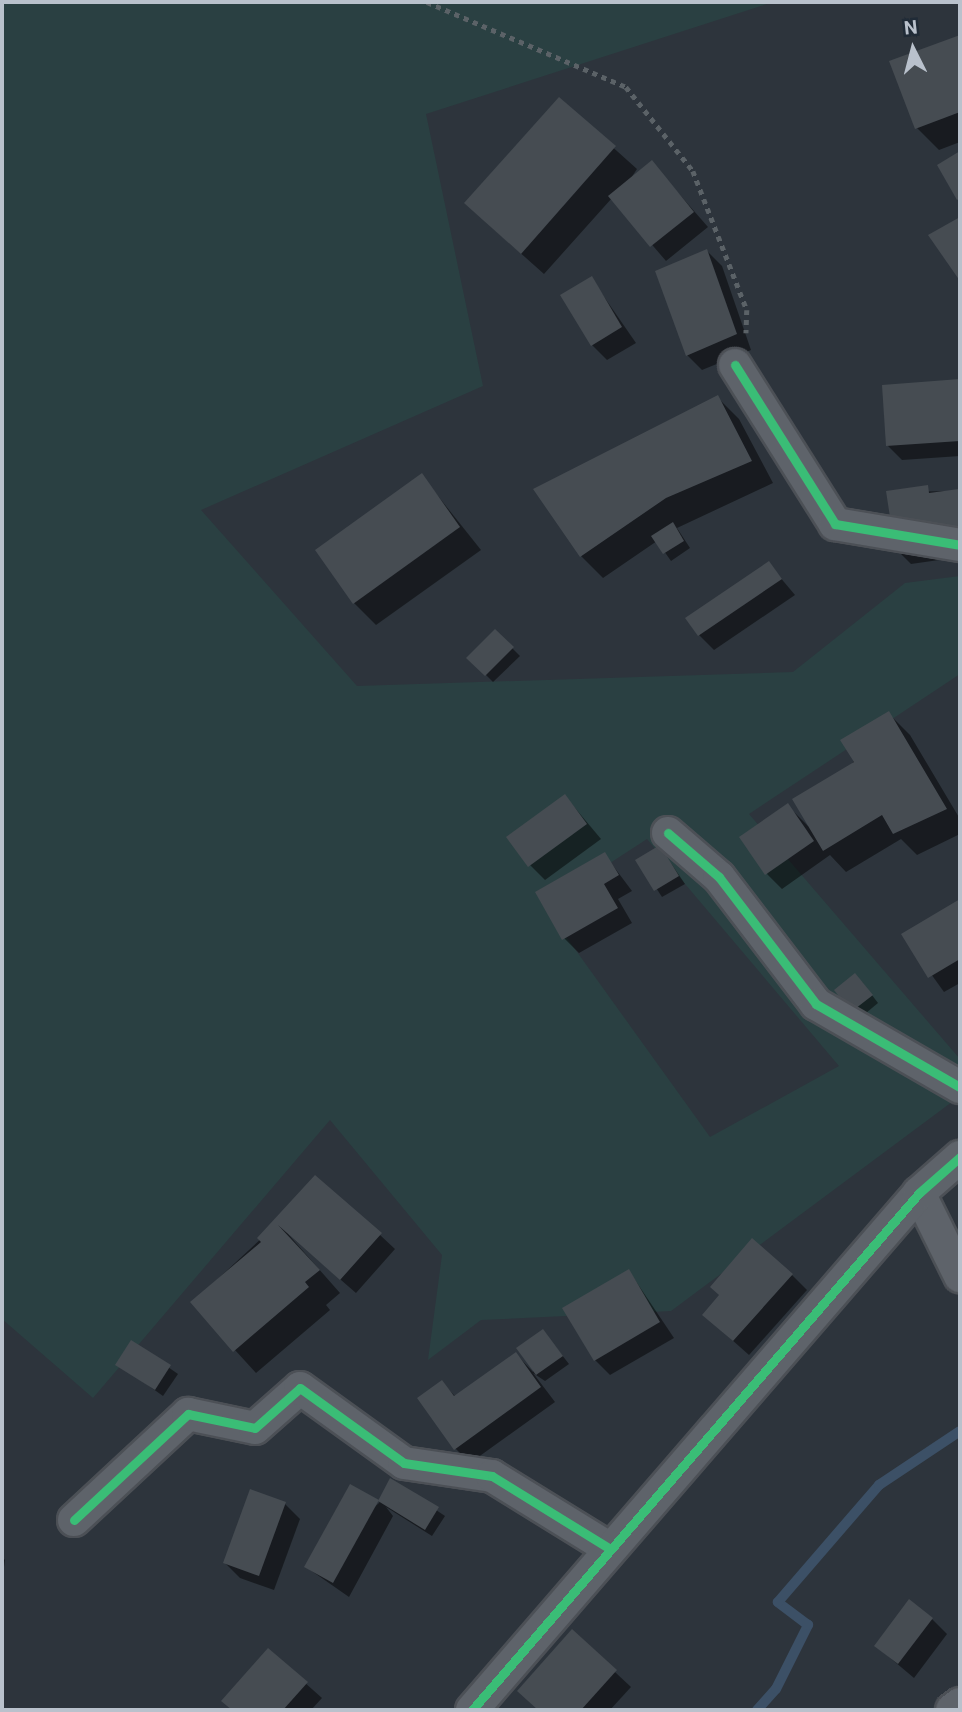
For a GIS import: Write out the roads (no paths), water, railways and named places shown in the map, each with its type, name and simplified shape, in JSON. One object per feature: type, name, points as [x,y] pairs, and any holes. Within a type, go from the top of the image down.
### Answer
[{"type":"street","points":[[740,372],[835,524],[960,545]]},
{"type":"street","points":[[668,833],[719,877],[816,1004],[960,1087]]},
{"type":"street","points":[[472,1710],[607,1547],[919,1193],[960,1157]]},
{"type":"street","points":[[919,1193],[960,1276]]},
{"type":"street","points":[[74,1520],[188,1414],[256,1428],[300,1388],[404,1463],[492,1476],[607,1547]]},
{"type":"street","points":[[952,1710],[960,1704]]},
{"type":"waterway","points":[[757,1710],[776,1689],[808,1625],[778,1602],[879,1485],[960,1431]]}]
